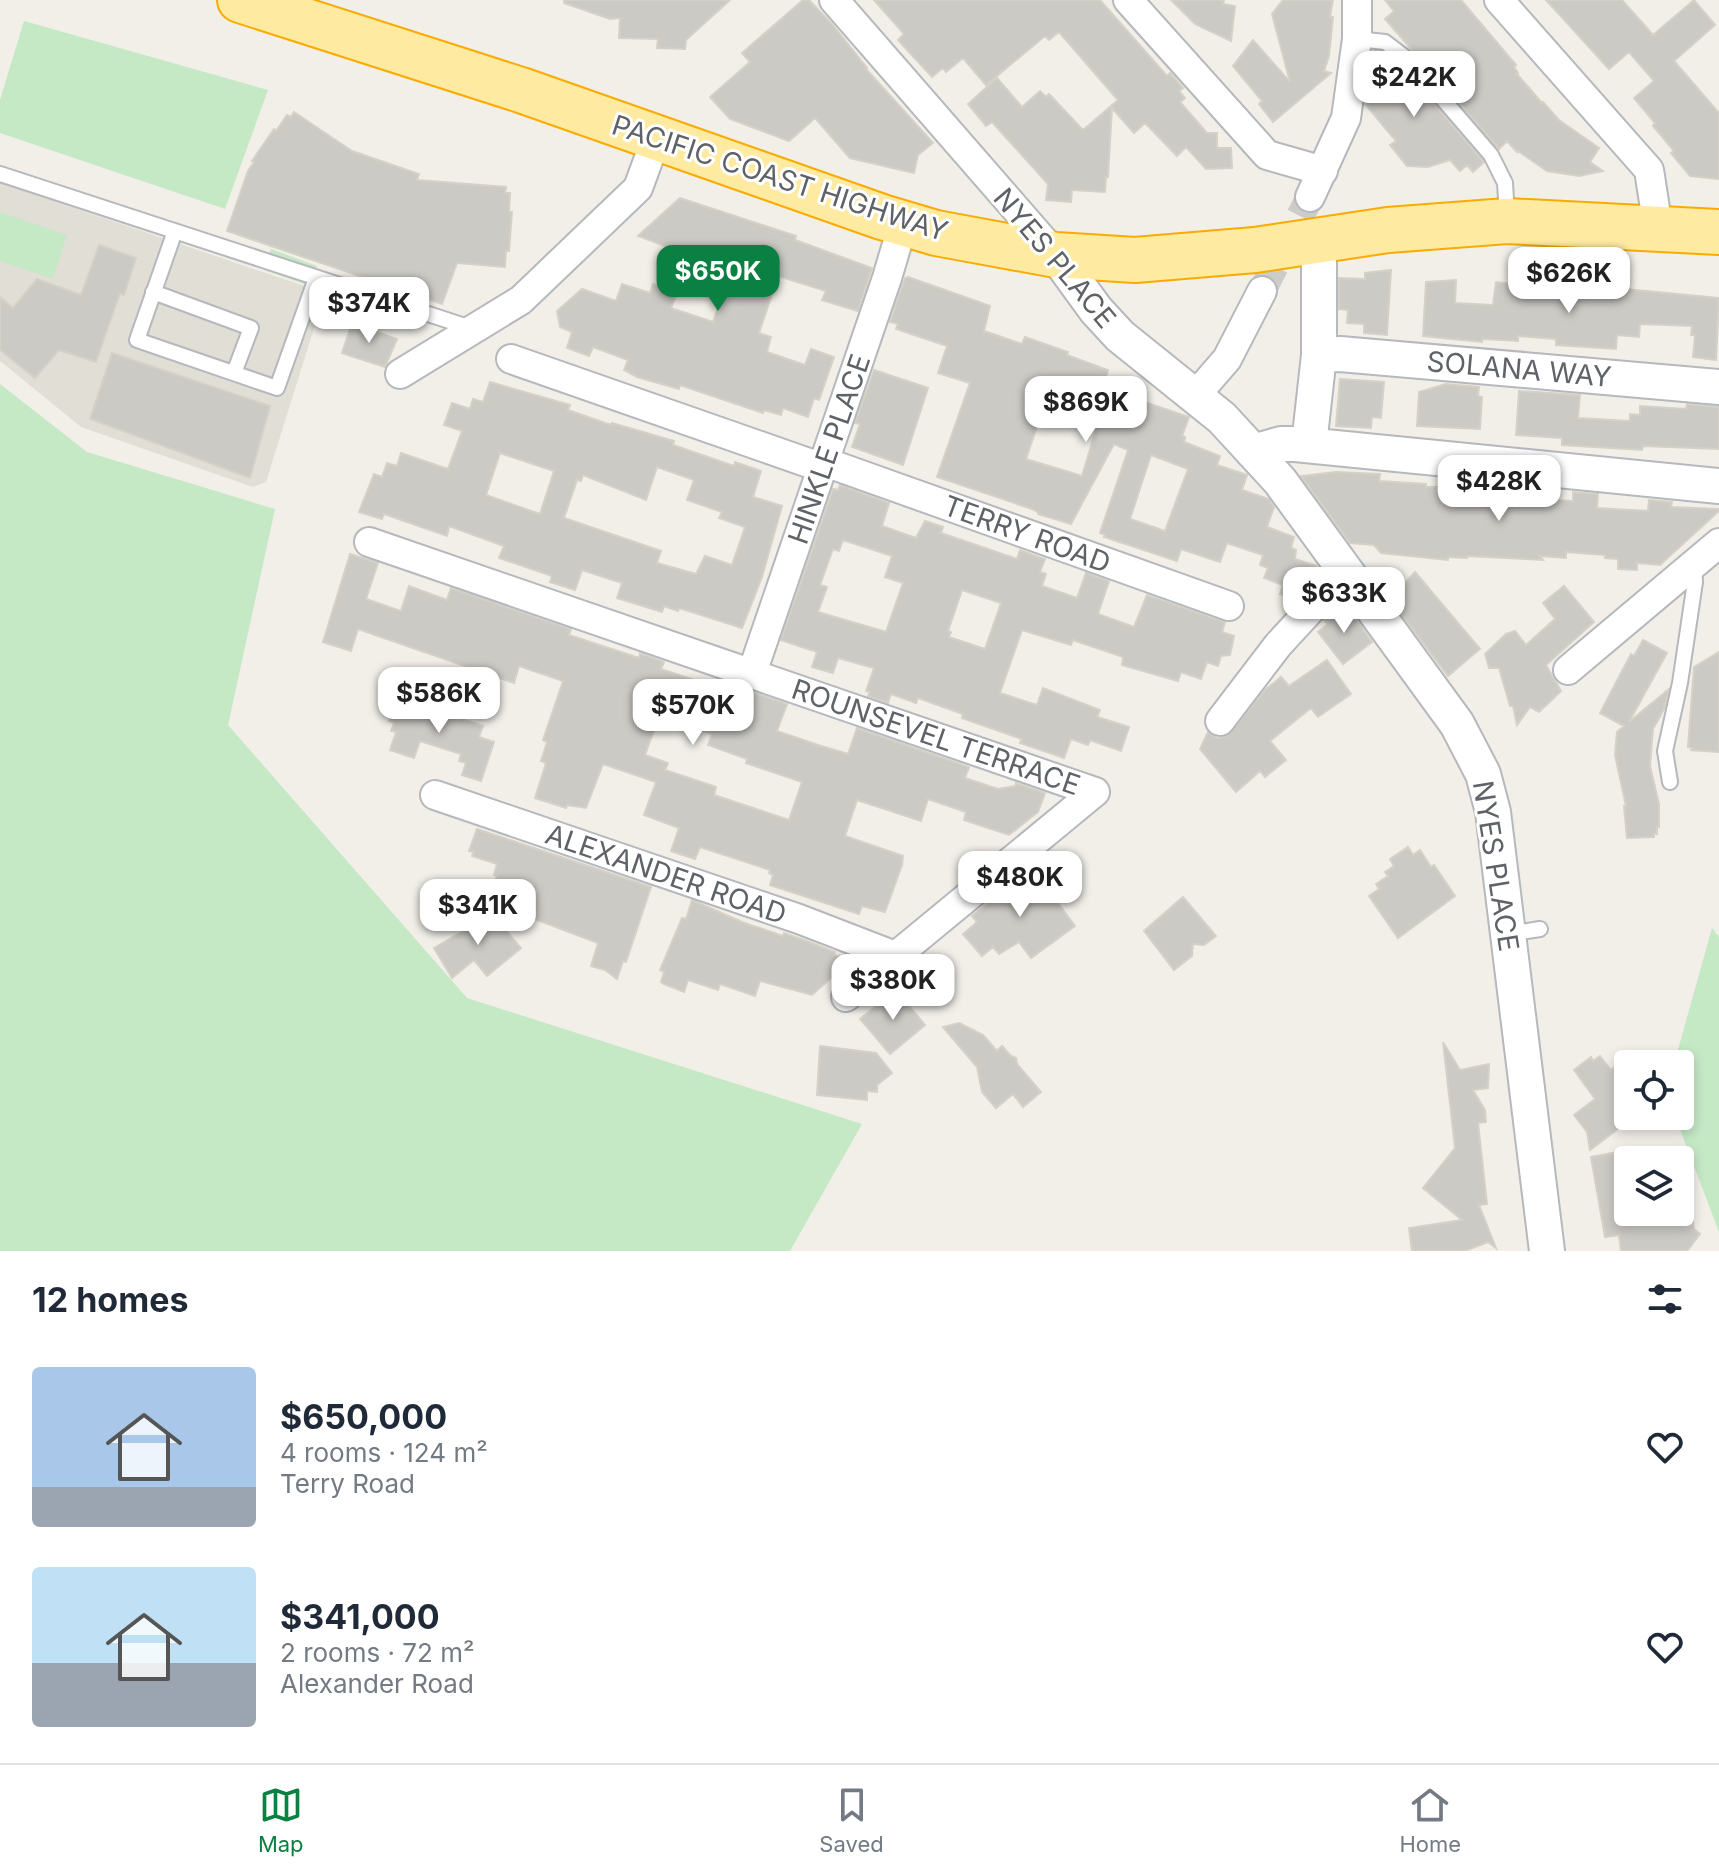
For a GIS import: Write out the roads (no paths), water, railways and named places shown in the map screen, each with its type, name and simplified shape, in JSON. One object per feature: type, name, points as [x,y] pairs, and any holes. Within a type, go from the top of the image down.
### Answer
[{"type":"highway","name":"PACIFIC COAST HIGHWAY","points":[[240,0],[521,90],[903,224],[1056,255],[1135,260],[1255,250],[1388,230],[1507,221],[1719,232]]},
{"type":"street","name":"NYES PLACE","points":[[834,0],[1056,255],[1096,310],[1120,336],[1222,418],[1280,481],[1457,724],[1483,774],[1524,932],[1547,1251]]},
{"type":"street","points":[[1128,0],[1267,155],[1323,171]]},
{"type":"street","points":[[1310,197],[1346,118],[1357,39],[1357,0]]},
{"type":"street","points":[[1499,0],[1649,170],[1658,228]]},
{"type":"street","points":[[400,374],[521,300],[638,188],[656,139]]},
{"type":"street","name":"HINKLE PLACE","points":[[752,673],[903,224]]},
{"type":"street","points":[[1309,445],[1319,355],[1319,241]]},
{"type":"street","points":[[1195,396],[1227,359],[1262,291]]},
{"type":"street","name":"SOLANA WAY","points":[[1319,355],[1370,356],[1719,387]]},
{"type":"street","name":"TERRY ROAD","points":[[511,359],[1229,606]]},
{"type":"street","points":[[1253,452],[1281,444],[1309,445],[1719,486]]},
{"type":"street","name":"ROUNSEVEL TERRACE","points":[[369,542],[1095,792],[895,956]]},
{"type":"street","points":[[1568,670],[1719,543]]},
{"type":"street","points":[[1220,721],[1278,645],[1347,570]]},
{"type":"street","name":"ALEXANDER ROAD","points":[[435,795],[799,919],[895,956]]},
{"type":"street","points":[[846,997],[895,956]]},
{"type":"lane","points":[[1357,39],[1385,42],[1410,61],[1491,155],[1505,183],[1507,221]]},
{"type":"lane","points":[[0,174],[471,328]]},
{"type":"lane","points":[[175,231],[137,340],[277,388],[316,278]]},
{"type":"lane","points":[[153,292],[251,328],[234,373]]},
{"type":"lane","points":[[1670,782],[1665,751],[1680,683],[1695,582],[1694,564]]},
{"type":"tunnel","points":[[1262,291],[1310,197]]}]
